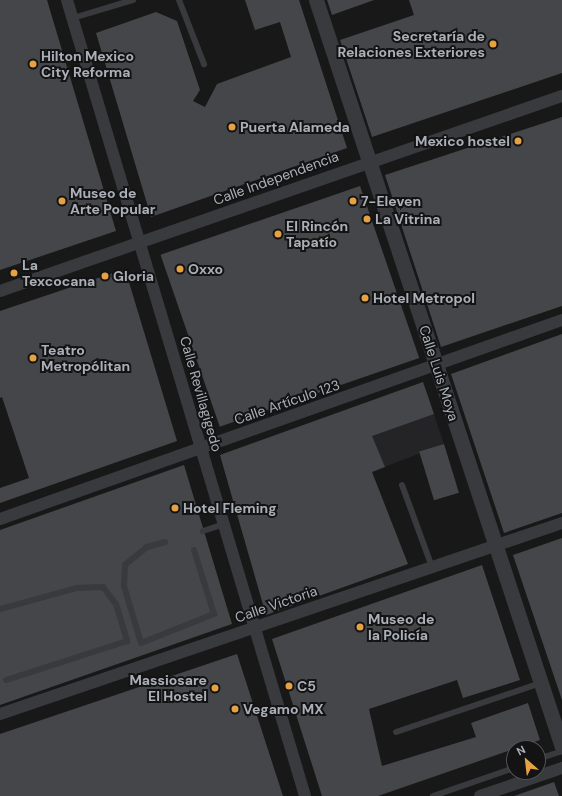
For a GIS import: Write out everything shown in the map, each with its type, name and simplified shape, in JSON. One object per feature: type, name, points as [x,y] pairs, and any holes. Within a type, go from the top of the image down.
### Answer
[{"type":"street","name":"Calle Revillagigedo","points":[[67,0],[141,243],[305,796]]},
{"type":"street","name":"Calle Luis Moya","points":[[316,0],[562,747]]},
{"type":"street","name":"Calle Independencia","points":[[0,291],[141,243],[369,160],[562,96]]},
{"type":"street","name":"Calle Artículo 123","points":[[0,519],[562,320]]},
{"type":"street","name":"Calle Victoria","points":[[0,714],[562,523]]},
{"type":"street","points":[[480,796],[562,768]]},
{"type":"lane","points":[[73,18],[133,0]]},
{"type":"lane","points":[[180,0],[204,64]]},
{"type":"lane","points":[[402,485],[432,567]]},
{"type":"lane","points":[[203,530],[224,524]]},
{"type":"lane","points":[[165,542],[147,547],[125,564],[124,586],[142,643],[214,614],[194,550]]},
{"type":"lane","points":[[0,609],[77,588],[103,587],[116,604],[127,641],[6,680]]},
{"type":"lane","points":[[396,732],[541,683]]},
{"type":"lane","points":[[546,756],[562,751]]},
{"type":"lane","points":[[433,796],[506,771]]},
{"type":"shaded area","points":[[423,382],[444,444],[294,502],[288,485],[234,505],[220,455]]},
{"type":"building","points":[[0,0],[47,0],[116,231],[0,270]]},
{"type":"building","name":"Puerta Alameda","points":[[245,0],[299,0],[347,148],[151,217],[96,33],[156,12],[177,21],[200,90],[193,101],[205,107],[217,84],[291,57],[280,22],[255,30]]},
{"type":"building","points":[[327,0],[374,0],[332,15]]},
{"type":"building","name":"Secretaría de Relaciones Exteriores","points":[[409,0],[562,0],[562,73],[372,137],[340,40],[414,15]]},
{"type":"building","points":[[562,117],[562,306],[441,347],[385,175]]},
{"type":"building","points":[[360,186],[419,358],[220,427],[160,255]]},
{"type":"building","points":[[125,269],[177,441],[0,503],[0,488],[29,478],[2,397],[0,398],[0,311]]},
{"type":"building","points":[[562,334],[562,513],[504,533],[451,374]]},
{"type":"building","points":[[423,382],[434,414],[372,436],[385,467],[372,472],[408,564],[266,615],[220,455]]},
{"type":"building","points":[[444,444],[459,493],[434,500],[419,452]]},
{"type":"building","points":[[184,465],[232,624],[0,705],[0,530]]},
{"type":"building","points":[[562,538],[562,700],[513,555]]},
{"type":"building","points":[[482,565],[520,680],[463,698],[457,680],[369,709],[382,766],[476,737],[471,723],[528,703],[540,740],[506,740],[506,752],[378,796],[322,796],[272,639]]},
{"type":"building","points":[[237,654],[283,796],[0,796],[0,734]]},
{"type":"building","points":[[554,782],[559,796],[514,796]]},
{"type":"place","name":"Secretaría de Relaciones Exteriores","points":[[493,44]]},
{"type":"place","name":"Hilton Mexico City Reforma","points":[[33,64]]},
{"type":"place","name":"Puerta Alameda","points":[[232,127]]},
{"type":"place","name":"Mexico hostel","points":[[518,141]]},
{"type":"place","name":"Museo de Arte Popular","points":[[62,201]]},
{"type":"place","name":"7-Eleven","points":[[353,201]]},
{"type":"place","name":"La Vitrina","points":[[367,219]]},
{"type":"place","name":"El Rincón Tapatío","points":[[278,234]]},
{"type":"place","name":"Oxxo","points":[[180,269]]},
{"type":"place","name":"La Texcocana","points":[[14,273]]},
{"type":"place","name":"Gloria","points":[[105,276]]},
{"type":"place","name":"Hotel Metropol","points":[[365,298]]},
{"type":"place","name":"Teatro Metropólitan","points":[[33,358]]},
{"type":"place","name":"Hotel Fleming","points":[[175,508]]},
{"type":"place","name":"Museo de la Policía","points":[[360,627]]},
{"type":"place","name":"C5","points":[[289,686]]},
{"type":"place","name":"Massiosare El Hostel","points":[[215,688]]},
{"type":"place","name":"Vegamo MX","points":[[235,709]]}]
